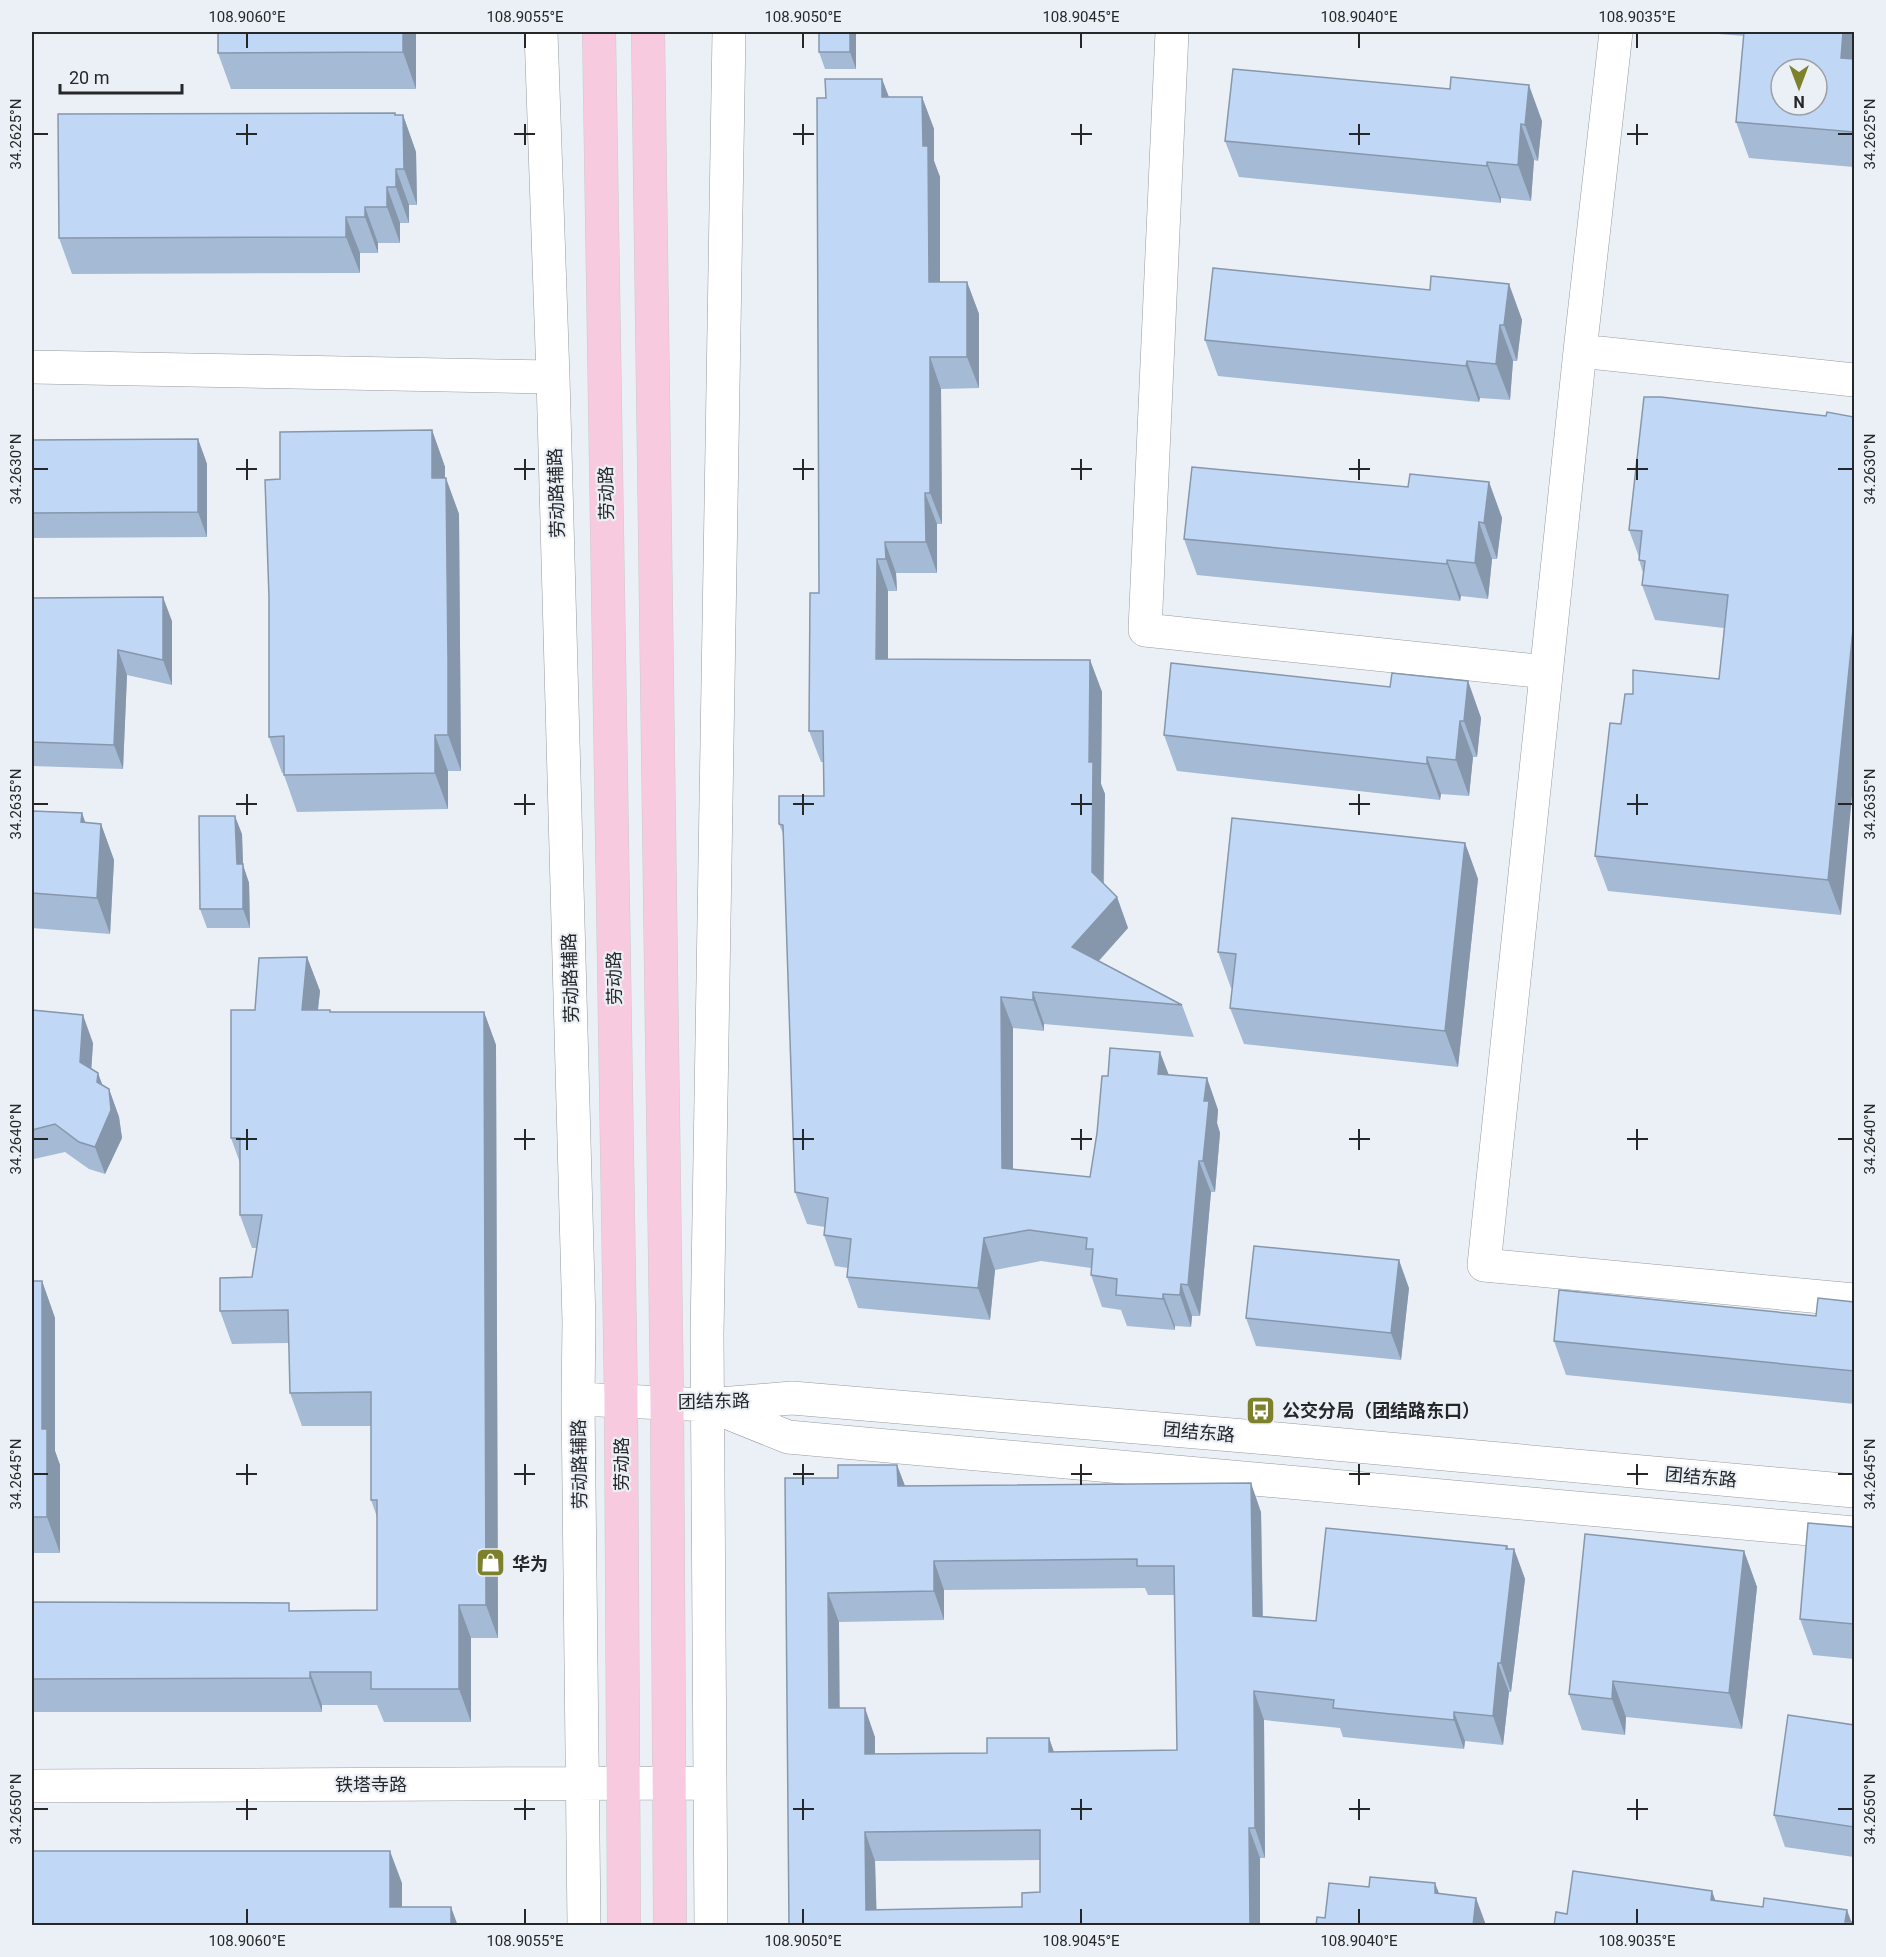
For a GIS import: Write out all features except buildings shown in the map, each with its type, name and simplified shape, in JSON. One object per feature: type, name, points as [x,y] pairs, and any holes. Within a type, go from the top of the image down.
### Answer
[{"type":"main road","name":"劳动路","points":[[599,32],[621,1401],[624,1926]]},
{"type":"main road","points":[[648,32],[667,1402],[670,1926]]},
{"type":"street","name":"劳动路辅路","points":[[541,32],[553,377],[579,1322],[584,1926]]},
{"type":"street","points":[[711,1926],[707,1335],[729,32]]},
{"type":"street","points":[[1172,32],[1145,630],[1546,672]]},
{"type":"street","points":[[1616,32],[1580,351],[1485,1265],[1854,1300]]},
{"type":"street","points":[[1580,351],[1854,380]]},
{"type":"street","points":[[32,367],[553,377]]},
{"type":"street","name":"团结东路","points":[[578,1399],[708,1405],[792,1398],[1854,1491]]},
{"type":"street","points":[[708,1405],[788,1437],[1854,1533]]},
{"type":"street","name":"铁塔寺路","points":[[32,1786],[710,1783]]},
{"type":"place","name":"公交分局（团结路东口）","points":[[1261,1410]]},
{"type":"place","name":"华为","points":[[491,1563]]}]
